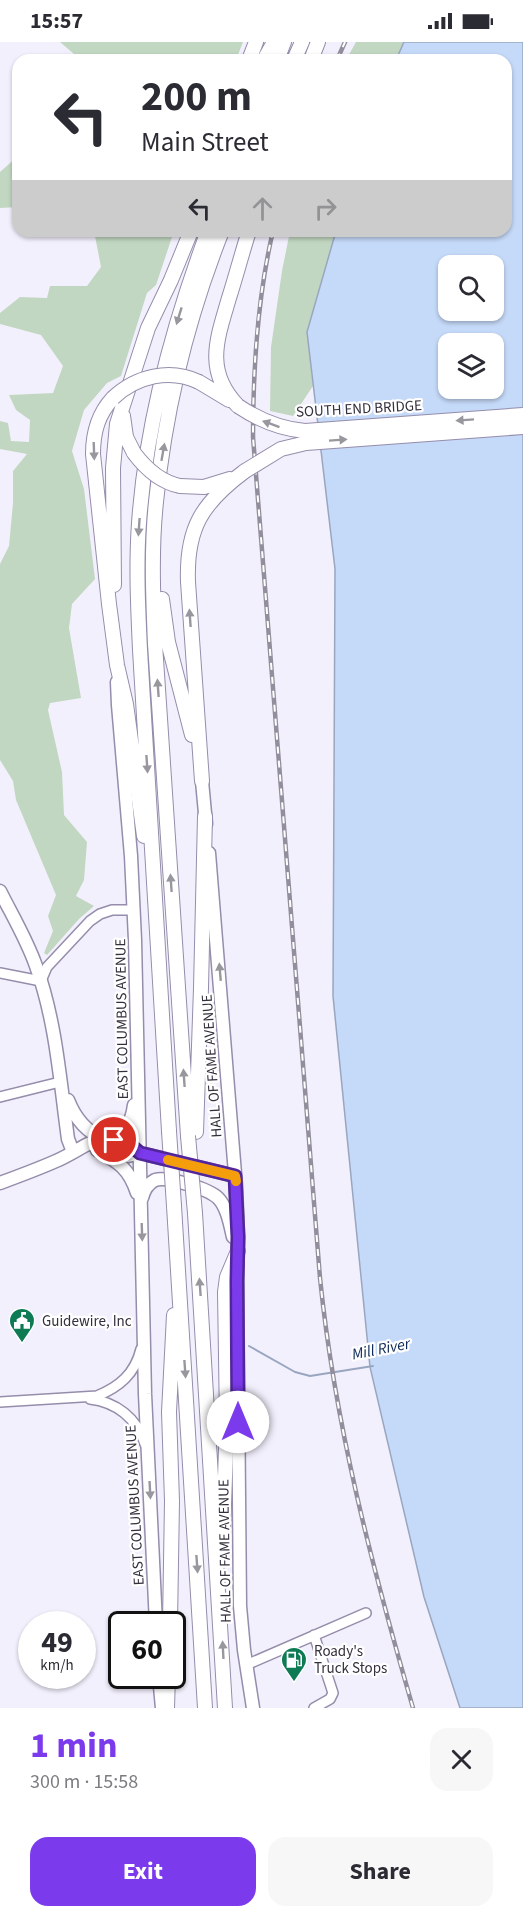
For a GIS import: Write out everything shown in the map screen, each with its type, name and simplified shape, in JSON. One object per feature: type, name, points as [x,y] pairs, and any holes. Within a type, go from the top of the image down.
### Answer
[{"type":"highway","points":[[114,638],[113,468],[119,397],[189,237]]},
{"type":"highway","points":[[205,1708],[137,571],[145,468],[158,398],[178,321],[206,237]]},
{"type":"highway","points":[[220,237],[198,301],[181,362],[165,439],[156,502],[153,565],[154,620],[192,1137],[225,1708]]},
{"type":"highway","points":[[238,406],[228,394],[220,378],[215,352],[220,327],[247,237]]},
{"type":"highway","name":"SOUTH END BRIDGE","points":[[119,397],[136,381],[153,376],[177,375],[199,382],[272,425],[305,430],[523,415]]},
{"type":"highway","points":[[119,397],[123,411],[124,430],[134,453],[156,476],[168,483],[198,488],[211,486],[242,472]]},
{"type":"highway","points":[[119,397],[102,412],[97,423],[93,447],[106,586],[117,664],[129,723],[158,951]]},
{"type":"highway","name":"SOUTH END BRIDGE","points":[[242,472],[273,452],[298,444],[523,427]]},
{"type":"highway","points":[[202,781],[188,548],[201,513],[242,472]]},
{"type":"highway","points":[[156,502],[164,619],[202,781]]},
{"type":"highway","points":[[192,1137],[201,988],[205,816]]},
{"type":"highway","points":[[220,1594],[227,1439],[225,1292],[227,1277],[238,1251]]},
{"type":"highway","points":[[170,1611],[172,1494],[170,1378],[178,1268]]},
{"type":"highway","points":[[166,1708],[167,1689]]},
{"type":"main road","name":"EAST COLUMBUS AVENUE","points":[[117,664],[118,705],[134,910],[143,1335],[155,1611]]},
{"type":"main road","name":"HALL OF FAME AVENUE","points":[[202,781],[224,1020],[235,1176],[238,1251],[240,1591],[242,1636],[253,1708]]},
{"type":"main road","points":[[0,891],[31,954],[41,981],[55,1037],[68,1139],[73,1152]]},
{"type":"main road","points":[[60,1082],[73,1113],[128,1172],[141,1202]]},
{"type":"main road","points":[[100,1144],[131,1121],[139,1082]]},
{"type":"main road","points":[[0,1183],[59,1160],[90,1142],[128,1143],[140,1153],[235,1176]]},
{"type":"main road","points":[[141,1202],[146,1187],[159,1179],[208,1191],[218,1198],[224,1208],[238,1251]]},
{"type":"main road","points":[[160,1689],[161,1708]]},
{"type":"street","points":[[0,973],[41,981],[47,967],[90,921],[112,910],[134,910]]},
{"type":"street","points":[[0,1097],[60,1082]]},
{"type":"street","points":[[0,1402],[81,1398],[97,1396],[110,1391],[129,1376],[139,1357],[143,1335]]},
{"type":"street","points":[[81,1398],[105,1402],[130,1417],[137,1425],[148,1453]]},
{"type":"street","points":[[246,1665],[366,1613]]},
{"type":"street","points":[[314,1635],[333,1693],[330,1699],[314,1708]]},
{"type":"green space","points":[[60,42],[243,42],[238,54],[74,54]]},
{"type":"green space","points":[[356,42],[404,42],[399,54],[349,54]]},
{"type":"green space","points":[[12,161],[12,207],[0,208],[0,172]]},
{"type":"green space","points":[[95,237],[172,237],[156,285],[147,293],[121,376],[107,383],[84,410],[72,451],[84,489],[95,579],[72,604],[69,628],[81,698],[50,703],[48,710],[62,772],[64,815],[87,842],[84,880],[76,896],[94,906],[79,919],[47,955],[44,953],[53,931],[48,916],[56,895],[16,800],[13,781],[0,760],[0,564],[9,546],[13,471],[27,454],[0,449],[0,421],[8,423],[11,441],[29,442],[30,420],[16,410],[9,395],[53,393],[63,366],[41,335],[0,324],[0,313],[20,297],[47,298],[50,286],[87,286],[101,267]]},
{"type":"green space","points":[[289,237],[334,237],[307,331],[313,386],[293,416],[270,411],[271,347]]},
{"type":"water","points":[[404,42],[523,42],[523,1708],[460,1708],[424,1597],[370,1367],[333,996],[335,569],[307,332],[334,237],[512,237],[512,54],[399,54]]},
{"type":"waterway","name":"Mill River","points":[[249,1346],[295,1372],[310,1376],[373,1366]]},
{"type":"railway","points":[[340,54],[345,42]]},
{"type":"railway","points":[[272,237],[263,282],[257,334],[253,437],[320,1278],[345,1442],[383,1602],[413,1708]]},
{"type":"slow traffic","points":[[168,1160],[235,1176],[236,1181]]},
{"type":"place","name":"Guidewire, Inc","points":[[22,1344]]},
{"type":"place","name":"Roady's Truck Stops","points":[[294,1683]]},
{"type":"route","points":[[114,1140],[128,1143],[140,1153],[235,1176],[238,1237],[238,1422]]}]
